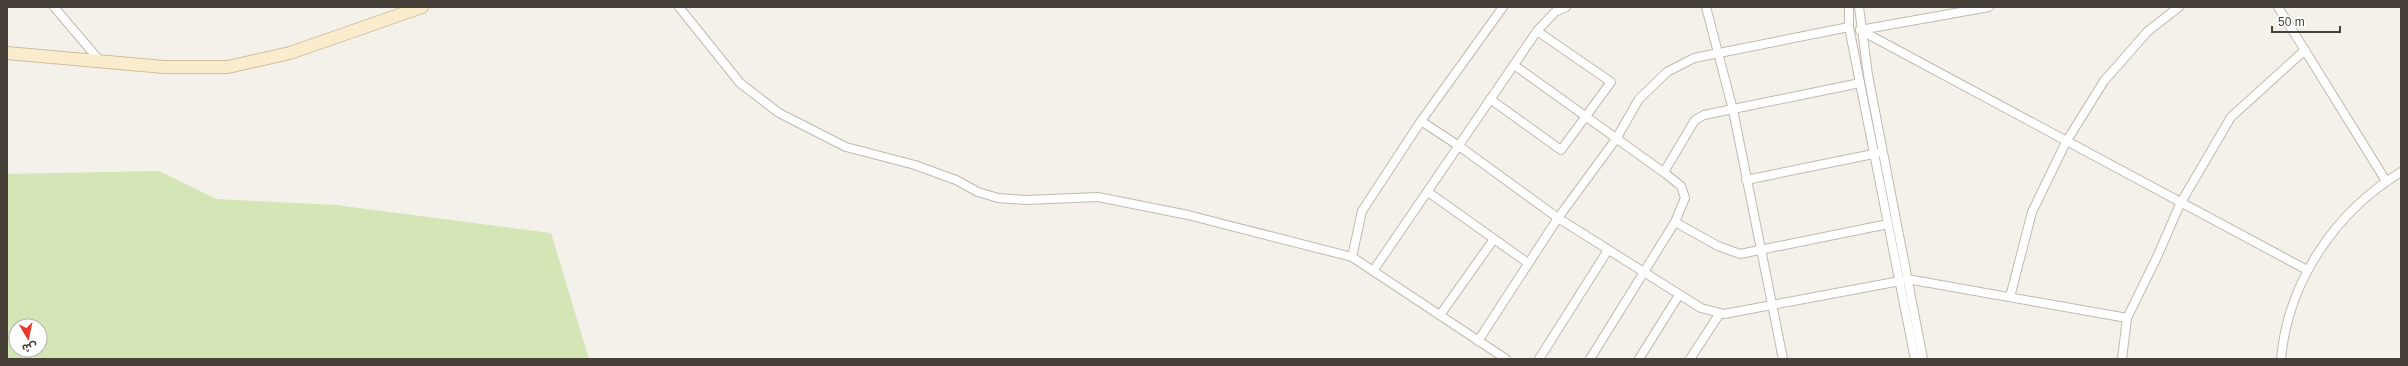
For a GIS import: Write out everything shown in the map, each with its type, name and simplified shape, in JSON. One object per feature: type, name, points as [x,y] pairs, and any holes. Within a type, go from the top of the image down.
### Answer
[{"type":"main road","points":[[7,53],[164,67],[228,67],[290,53],[422,7]]},
{"type":"street","points":[[54,7],[100,61]]},
{"type":"street","points":[[679,7],[740,83],[779,113],[846,146],[915,165],[956,180],[978,192],[998,198],[1026,200],[1098,197],[1188,215],[1352,257],[1506,359]]},
{"type":"street","points":[[1352,257],[1362,211],[1420,121],[1503,7]]},
{"type":"street","points":[[1373,272],[1537,31],[1555,12],[1566,7]]},
{"type":"street","points":[[1706,7],[1733,110],[1783,359]]},
{"type":"street","points":[[1849,7],[1850,26],[1873,153],[1888,224],[1904,280],[1923,359]]},
{"type":"street","points":[[1859,7],[1860,30],[1904,280],[1915,359]]},
{"type":"street","points":[[1860,30],[1989,7]]},
{"type":"street","points":[[2010,297],[2032,212],[2066,142],[2104,81],[2148,31],[2179,7]]},
{"type":"street","points":[[2278,7],[2386,181]]},
{"type":"street","points":[[1478,341],[1558,218],[1616,139],[1639,99],[1667,72],[1694,58],[1850,26]]},
{"type":"street","points":[[1860,30],[2180,204],[2307,270]]},
{"type":"street","points":[[1490,99],[1561,150],[1611,82],[1537,31]]},
{"type":"street","points":[[2122,359],[2127,318],[2157,257],[2180,204],[2231,116],[2305,50]]},
{"type":"street","points":[[1514,65],[1664,172],[1681,186],[1685,198],[1674,222],[1590,359]]},
{"type":"street","points":[[1664,172],[1695,120],[1704,115],[1860,83]]},
{"type":"street","points":[[1420,121],[1459,146],[1558,218],[1643,273],[1701,308],[1720,313],[1904,280],[2127,318]]},
{"type":"street","points":[[1746,180],[1882,152]]},
{"type":"street","points":[[2281,359],[2292,306],[2307,270],[2333,232],[2355,207],[2386,181],[2401,172]]},
{"type":"street","points":[[1428,192],[1528,263]]},
{"type":"street","points":[[1674,222],[1732,253],[1740,254],[1888,224]]},
{"type":"street","points":[[1440,315],[1494,238]]},
{"type":"street","points":[[1539,359],[1608,250]]},
{"type":"street","points":[[1639,359],[1679,295]]},
{"type":"street","points":[[1690,359],[1720,313]]},
{"type":"green space","points":[[159,171],[216,199],[336,205],[551,233],[589,359],[7,359],[7,174]]}]
